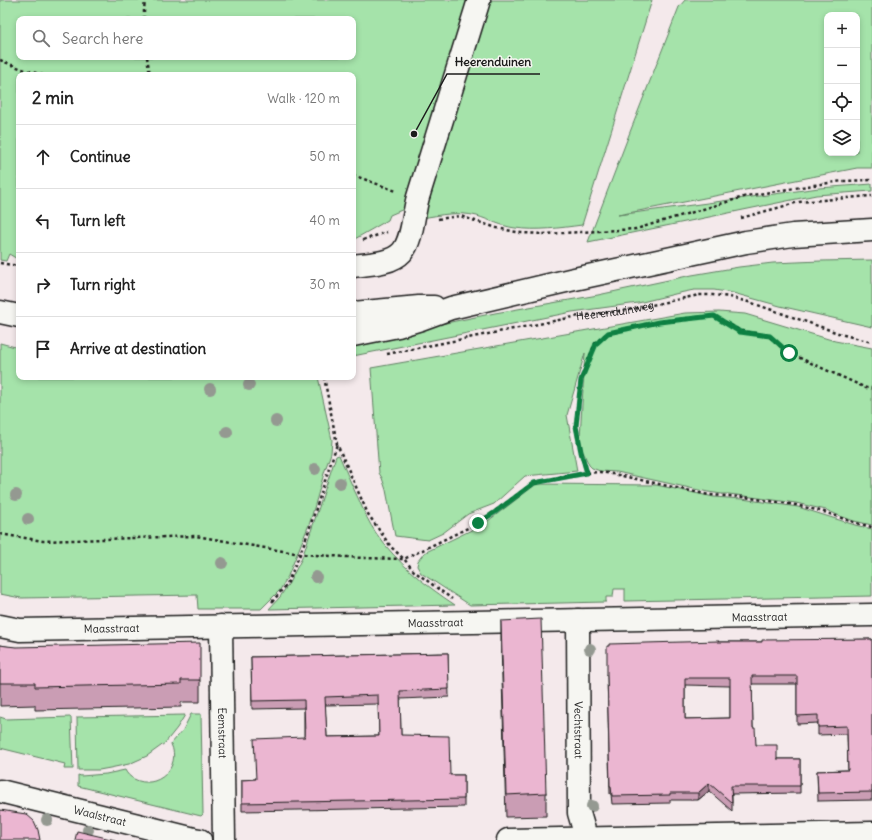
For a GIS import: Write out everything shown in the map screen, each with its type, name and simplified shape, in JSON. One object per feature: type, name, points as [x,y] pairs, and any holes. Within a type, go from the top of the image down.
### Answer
[{"type":"street","points":[[356,266],[387,261],[395,258],[405,248],[409,239],[417,199],[459,67],[478,0]]},
{"type":"street","points":[[356,333],[398,326],[451,308],[746,242],[793,235],[872,230]]},
{"type":"street","points":[[356,313],[419,307],[451,308]]},
{"type":"street","points":[[0,312],[16,315]]},
{"type":"street","name":"Maasstraat","points":[[0,626],[20,630],[872,615]]},
{"type":"street","name":"Vechtstraat","points":[[578,620],[579,813],[586,839]]},
{"type":"street","name":"Eemstraat","points":[[221,626],[224,840]]},
{"type":"street","name":"Waalstraat","points":[[0,791],[200,840]]},
{"type":"street","points":[[508,840],[872,833]]},
{"type":"path","points":[[144,16],[145,0]]},
{"type":"path","points":[[0,60],[32,72]]},
{"type":"path","points":[[148,60],[150,72]]},
{"type":"path","points":[[356,176],[417,199]]},
{"type":"path","points":[[360,241],[412,223],[460,216],[497,228],[521,233],[544,234],[636,228],[747,196],[843,181],[872,180]]},
{"type":"path","points":[[0,263],[16,266]]},
{"type":"path","name":"Heerenduinweg","points":[[384,354],[579,316],[628,310],[699,295],[730,297],[752,303],[838,333],[872,342]]},
{"type":"path","points":[[587,473],[576,426],[581,380],[596,344],[608,333],[659,322],[714,316],[740,332],[770,336],[789,353],[866,388],[872,388]]},
{"type":"path","points":[[325,380],[337,444],[368,514],[391,547],[414,571],[462,606],[463,622]]},
{"type":"path","points":[[265,626],[265,609],[287,584],[309,530],[337,444]]},
{"type":"path","points":[[0,534],[43,541],[196,536],[300,554],[404,559],[478,523],[534,483],[600,472],[709,495],[744,497],[796,505],[872,527]]},
{"type":"green space","points":[[0,0],[652,0],[582,225],[548,229],[523,229],[505,226],[477,216],[463,214],[449,214],[422,218],[425,200],[390,215],[388,220],[356,238],[356,72],[16,72],[16,258],[9,254],[6,261],[0,260]]},
{"type":"green space","points":[[685,0],[872,0],[872,168],[857,168],[618,215],[819,188],[872,184],[872,191],[816,195],[588,242],[679,7]]},
{"type":"green space","points":[[872,260],[872,327],[780,306],[733,293],[714,290],[694,290],[638,303],[572,312],[356,355],[356,341],[495,313],[598,295],[692,275],[739,267],[773,263]]},
{"type":"green space","points":[[719,312],[745,314],[835,341],[872,348],[872,525],[854,521],[826,510],[796,503],[708,492],[617,472],[600,471],[592,468],[582,450],[580,438],[585,353],[567,415],[577,471],[525,476],[494,504],[468,514],[443,533],[428,540],[395,536],[386,490],[379,473],[371,368],[685,313]]},
{"type":"green space","points":[[0,343],[16,347],[16,380],[319,380],[332,440],[331,453],[310,522],[288,576],[280,590],[261,609],[198,609],[197,595],[21,598],[0,594]]},
{"type":"green space","points":[[339,455],[351,484],[373,529],[384,544],[412,573],[455,605],[269,609],[280,597],[302,558],[336,456]]},
{"type":"green space","points":[[536,484],[656,485],[714,497],[742,499],[798,507],[872,529],[872,596],[625,601],[625,589],[614,589],[613,597],[606,597],[606,602],[470,605],[421,573],[417,566],[418,561],[424,553],[484,524]]},
{"type":"green space","points":[[191,714],[201,714],[203,814],[201,816],[78,786],[78,775],[106,774],[125,770],[134,779],[143,782],[151,782],[159,779],[165,775],[170,768],[174,753],[171,744],[183,730]]},
{"type":"green space","points":[[185,715],[165,743],[147,756],[129,764],[110,768],[99,770],[78,770],[77,717]]},
{"type":"green space","points":[[0,717],[6,719],[71,717],[73,769],[64,769],[65,764],[0,748]]},
{"type":"building","points":[[541,619],[546,793],[506,795],[501,621]]},
{"type":"building","points":[[872,639],[872,792],[818,793],[817,771],[848,770],[847,726],[818,727],[818,715],[797,716],[797,676],[752,676],[753,728],[755,728],[756,745],[777,745],[777,759],[800,759],[800,786],[731,786],[732,803],[709,783],[698,793],[612,796],[610,786],[607,646],[609,646],[609,644],[719,641],[718,642],[762,642],[762,640]],"holes":[[[685,678],[730,678],[730,718],[685,719]]]},
{"type":"building","points":[[200,643],[200,680],[181,680],[181,684],[35,687],[35,683],[0,683],[0,645],[16,647]]},
{"type":"building","points":[[448,653],[449,689],[400,691],[401,735],[449,736],[450,775],[464,775],[464,799],[242,803],[242,780],[256,779],[254,739],[305,737],[304,700],[252,701],[251,657]],"holes":[[[378,695],[379,736],[327,737],[325,697]]]},
{"type":"building","points":[[0,810],[26,814],[34,821],[40,840],[0,840]]},
{"type":"building","points":[[77,831],[115,840],[75,840]]},
{"type":"place","name":"Heerenduinen","points":[[414,134]]},
{"type":"route","points":[[478,523],[534,483],[587,473],[576,426],[581,380],[596,344],[608,333],[659,322],[714,316],[740,332],[770,336],[789,353]]}]
